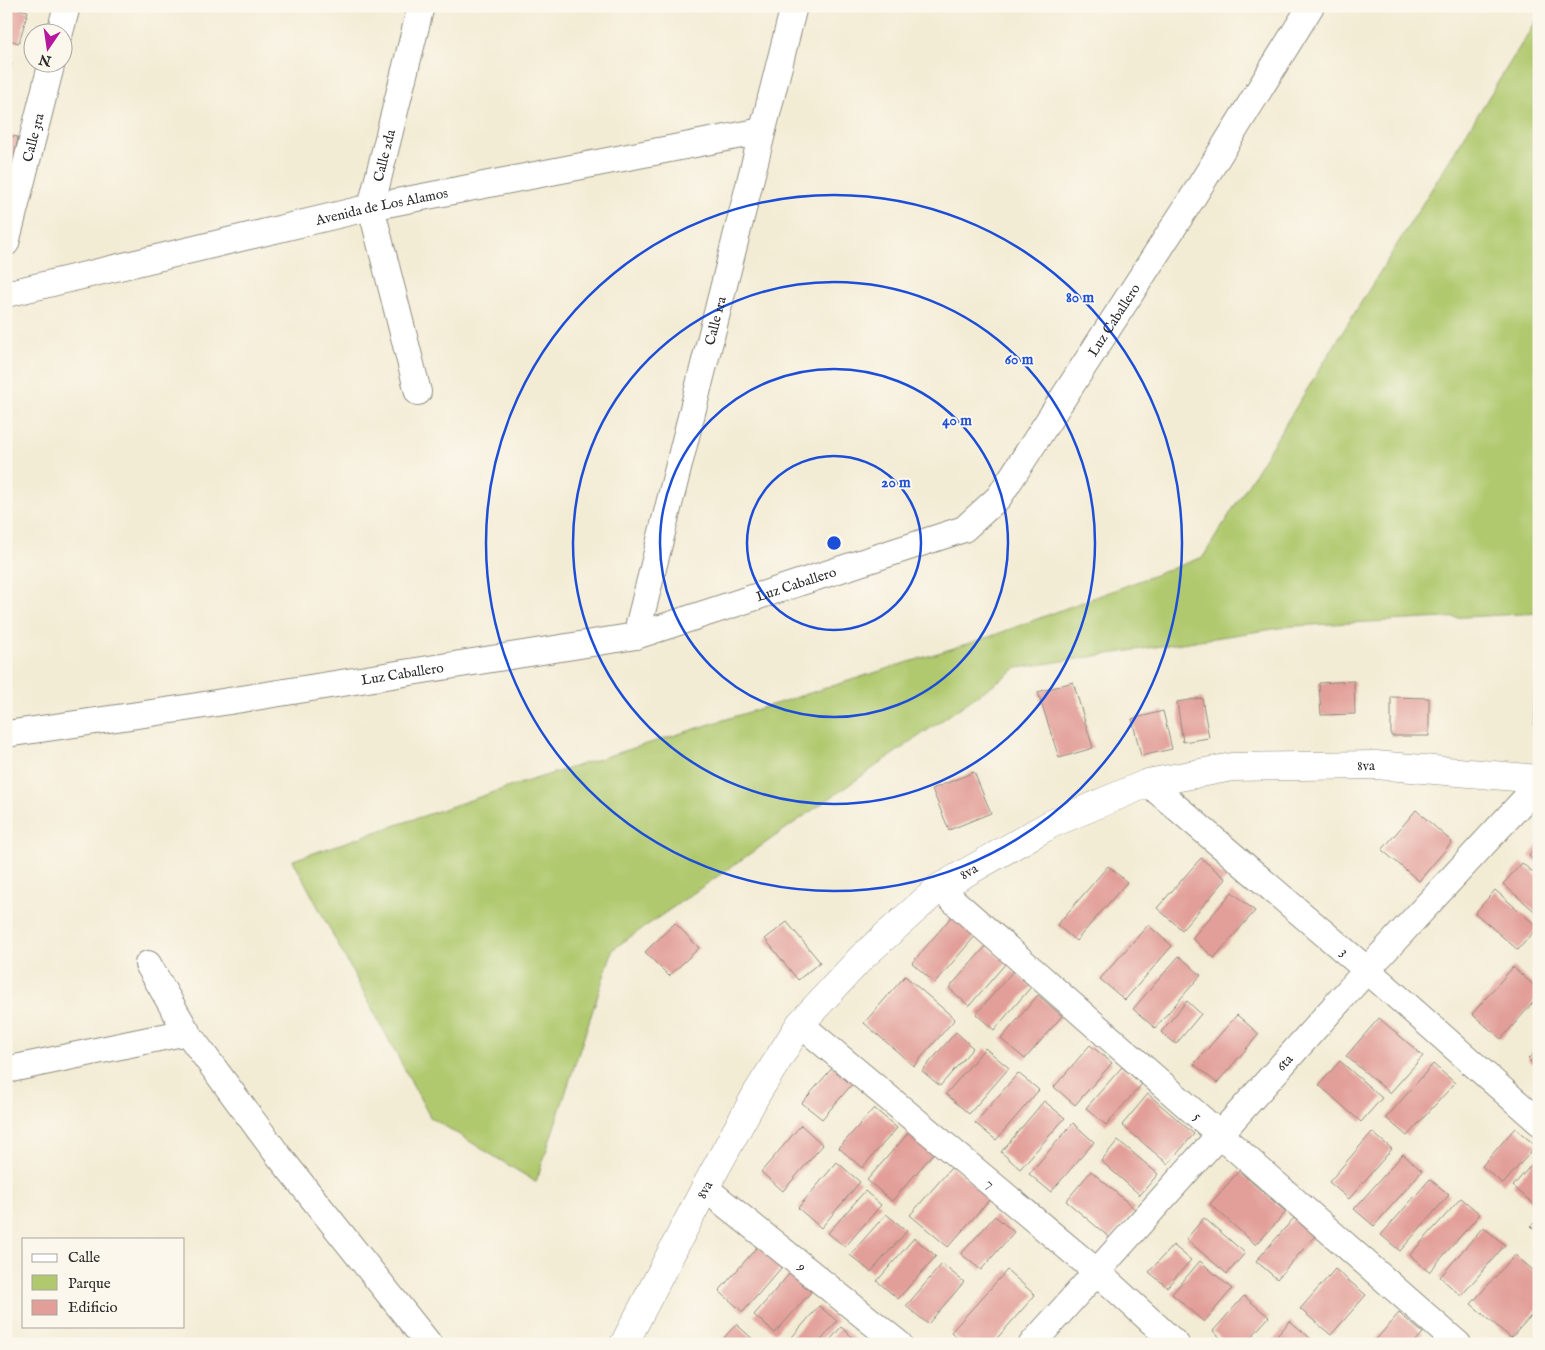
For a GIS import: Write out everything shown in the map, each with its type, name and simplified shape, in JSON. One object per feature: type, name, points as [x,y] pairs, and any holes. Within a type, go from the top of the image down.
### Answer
[{"type":"street","points":[[63,22],[67,6]]},
{"type":"street","name":"Calle 2da","points":[[418,392],[371,208],[421,6]]},
{"type":"street","name":"Calle 1ra","points":[[636,636],[794,6]]},
{"type":"street","name":"Luz Caballero","points":[[6,734],[636,636],[964,529],[999,497],[1193,197],[1312,6]]},
{"type":"street","name":"Calle 3ra","points":[[6,243],[49,72]]},
{"type":"street","name":"Avenida de Los Alamos","points":[[6,294],[371,208],[762,131]]},
{"type":"street","name":"8va","points":[[624,1344],[757,1093],[800,1024],[862,957],[939,888],[1051,824],[1148,783],[1232,767],[1376,765],[1539,779]]},
{"type":"street","name":"3","points":[[1148,783],[1367,970],[1539,1122]]},
{"type":"street","name":"6ta","points":[[1032,1344],[1367,970],[1539,784]]},
{"type":"street","name":"5","points":[[939,888],[1458,1344]]},
{"type":"street","points":[[148,964],[187,1032],[275,1152],[429,1344]]},
{"type":"street","name":"7","points":[[800,1024],[1097,1272],[1176,1344]]},
{"type":"street","points":[[6,1070],[187,1032]]},
{"type":"street","name":"9","points":[[705,1188],[899,1344]]},
{"type":"green space","points":[[1539,16],[1539,613],[1293,626],[1017,668],[613,949],[536,1182],[430,1117],[293,860],[506,788],[989,637],[1203,557]]},
{"type":"building","points":[[6,6],[28,11],[25,22],[22,22],[19,43],[6,39]]},
{"type":"building","points":[[6,62],[12,64],[7,80],[6,80]]},
{"type":"building","points":[[6,135],[18,137],[12,168],[6,168]]},
{"type":"building","points":[[1535,680],[1539,680],[1539,740],[1534,740]]},
{"type":"building","points":[[1354,681],[1355,714],[1321,715],[1319,683]]},
{"type":"building","points":[[1073,682],[1093,748],[1059,758],[1038,692]]},
{"type":"building","points":[[1391,697],[1429,698],[1429,736],[1391,736]]},
{"type":"building","points":[[1202,698],[1209,738],[1183,742],[1177,702]]},
{"type":"building","points":[[1163,711],[1172,749],[1141,756],[1132,719]]},
{"type":"building","points":[[974,772],[991,813],[949,830],[932,789]]},
{"type":"building","points":[[1416,810],[1452,842],[1419,881],[1382,850]]},
{"type":"building","points":[[1539,844],[1539,864],[1529,856]]},
{"type":"building","points":[[1201,858],[1226,879],[1182,930],[1157,908]]},
{"type":"building","points":[[1522,863],[1539,878],[1539,915],[1503,884]]},
{"type":"building","points":[[1108,866],[1127,882],[1076,941],[1057,925]]},
{"type":"building","points":[[1495,890],[1538,927],[1518,950],[1475,913]]},
{"type":"building","points":[[1232,892],[1255,911],[1214,958],[1192,938]]},
{"type":"building","points":[[953,915],[976,935],[935,983],[912,963]]},
{"type":"building","points":[[787,922],[820,962],[798,980],[765,939]]},
{"type":"building","points":[[675,923],[699,948],[669,976],[645,952]]},
{"type":"building","points":[[1148,925],[1172,946],[1125,1000],[1100,979]]},
{"type":"building","points":[[986,946],[1006,963],[969,1006],[949,988]]},
{"type":"building","points":[[1179,956],[1201,975],[1155,1028],[1133,1009]]},
{"type":"building","points":[[1513,967],[1539,990],[1539,996],[1501,1039],[1472,1014]]},
{"type":"building","points":[[1013,971],[1031,987],[994,1030],[976,1014]]},
{"type":"building","points":[[905,976],[955,1019],[914,1066],[864,1023]]},
{"type":"building","points":[[1038,995],[1062,1016],[1025,1059],[1001,1039]]},
{"type":"building","points":[[1187,1001],[1201,1014],[1176,1044],[1161,1032]]},
{"type":"building","points":[[1237,1015],[1259,1034],[1217,1083],[1194,1064]]},
{"type":"building","points":[[1379,1018],[1423,1056],[1390,1093],[1346,1056]]},
{"type":"building","points":[[956,1032],[973,1048],[940,1086],[922,1071]]},
{"type":"building","points":[[1090,1045],[1112,1063],[1075,1105],[1054,1087]]},
{"type":"building","points":[[1539,1047],[1539,1069],[1528,1059]]},
{"type":"building","points":[[985,1048],[1009,1068],[969,1114],[946,1094]]},
{"type":"building","points":[[1340,1061],[1382,1098],[1361,1122],[1319,1085]]},
{"type":"building","points":[[1433,1064],[1455,1083],[1407,1136],[1386,1118]]},
{"type":"building","points":[[834,1066],[854,1082],[822,1119],[802,1103]]},
{"type":"building","points":[[1122,1067],[1142,1084],[1106,1125],[1086,1108]]},
{"type":"building","points":[[1018,1073],[1039,1090],[996,1140],[975,1123]]},
{"type":"building","points":[[1148,1094],[1194,1134],[1168,1164],[1122,1125]]},
{"type":"building","points":[[1044,1101],[1065,1118],[1020,1169],[1001,1152]]},
{"type":"building","points":[[874,1108],[897,1128],[862,1168],[839,1148]]},
{"type":"building","points":[[1073,1123],[1094,1142],[1051,1192],[1029,1174]]},
{"type":"building","points":[[801,1125],[823,1145],[783,1191],[761,1172]]},
{"type":"building","points":[[1515,1128],[1536,1146],[1503,1184],[1482,1166]]},
{"type":"building","points":[[909,1132],[934,1153],[892,1201],[867,1180]]},
{"type":"building","points":[[1372,1132],[1392,1149],[1349,1199],[1329,1182]]},
{"type":"building","points":[[1118,1140],[1158,1174],[1140,1195],[1101,1161]]},
{"type":"building","points":[[1403,1154],[1422,1171],[1374,1226],[1354,1209]]},
{"type":"building","points":[[1539,1156],[1539,1202],[1536,1206],[1513,1186]]},
{"type":"building","points":[[837,1162],[860,1182],[821,1228],[798,1208]]},
{"type":"building","points":[[952,1167],[990,1199],[948,1247],[910,1215]]},
{"type":"building","points":[[1091,1171],[1135,1209],[1110,1238],[1066,1201]]},
{"type":"building","points":[[1239,1171],[1286,1212],[1256,1245],[1210,1204]]},
{"type":"building","points":[[1430,1179],[1449,1195],[1400,1251],[1381,1235]]},
{"type":"building","points":[[865,1191],[881,1205],[845,1247],[828,1233]]},
{"type":"building","points":[[1461,1198],[1480,1214],[1429,1272],[1410,1255]]},
{"type":"building","points":[[886,1214],[907,1231],[871,1272],[850,1255]]},
{"type":"building","points":[[995,1216],[1014,1232],[981,1270],[961,1254]]},
{"type":"building","points":[[1204,1218],[1245,1253],[1227,1274],[1186,1239]]},
{"type":"building","points":[[1294,1218],[1315,1236],[1277,1279],[1256,1261]]},
{"type":"building","points":[[1539,1218],[1539,1233],[1531,1226]]},
{"type":"building","points":[[1483,1227],[1505,1245],[1461,1296],[1440,1277]]},
{"type":"building","points":[[914,1238],[936,1256],[898,1299],[877,1281]]},
{"type":"building","points":[[1173,1245],[1191,1260],[1167,1287],[1149,1272]]},
{"type":"building","points":[[758,1246],[782,1267],[743,1312],[719,1291]]},
{"type":"building","points":[[1515,1255],[1539,1275],[1539,1307],[1511,1338],[1471,1304]]},
{"type":"building","points":[[1200,1261],[1232,1289],[1204,1322],[1172,1294]]},
{"type":"building","points":[[942,1264],[964,1282],[928,1324],[906,1306]]},
{"type":"building","points":[[1335,1269],[1366,1295],[1331,1335],[1300,1309]]},
{"type":"building","points":[[1007,1270],[1035,1295],[992,1344],[964,1344],[951,1332]]},
{"type":"building","points":[[790,1273],[811,1292],[775,1333],[754,1315]]},
{"type":"building","points":[[1244,1296],[1269,1317],[1245,1344],[1227,1344],[1213,1331]]},
{"type":"building","points":[[819,1306],[837,1321],[818,1344],[786,1344]]},
{"type":"building","points":[[1399,1313],[1423,1333],[1413,1344],[1372,1344]]},
{"type":"building","points":[[1290,1321],[1317,1344],[1270,1344]]},
{"type":"building","points":[[736,1324],[755,1341],[752,1344],[719,1344]]},
{"type":"building","points":[[841,1327],[857,1341],[855,1344],[827,1344]]},
{"type":"building","points":[[1539,1331],[1539,1344],[1528,1344]]}]
